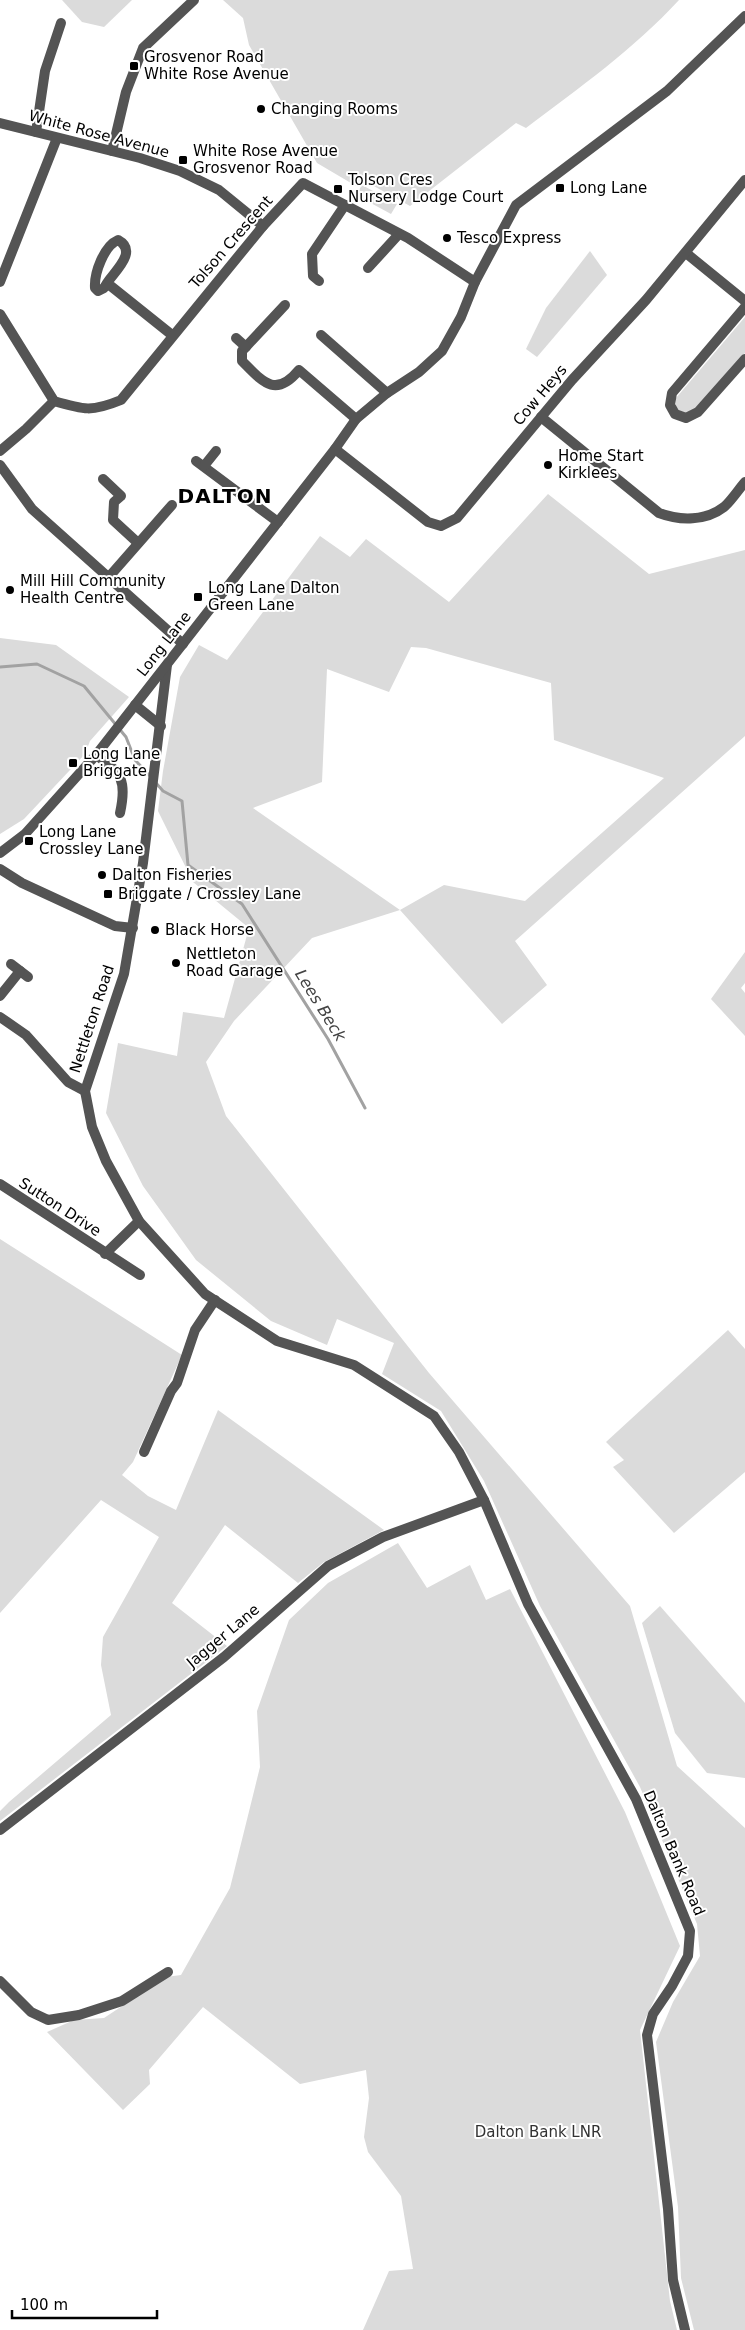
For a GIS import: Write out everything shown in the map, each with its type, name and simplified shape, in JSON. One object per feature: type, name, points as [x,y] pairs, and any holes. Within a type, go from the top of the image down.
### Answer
[{"type":"street","points":[[112,151],[126,92],[143,48],[194,0]]},
{"type":"street","name":"Long Lane","points":[[0,853],[31,828],[96,755],[168,666],[356,419],[387,394],[419,372],[442,351],[461,317],[476,282],[516,205],[667,91],[745,16]]},
{"type":"street","points":[[36,132],[45,71],[61,23]]},
{"type":"street","name":"White Rose Avenue","points":[[0,123],[112,151],[180,171],[219,190],[263,226]]},
{"type":"street","points":[[0,282],[57,138]]},
{"type":"street","name":"Cow Heys","points":[[335,449],[428,522],[441,526],[457,518],[541,416],[686,252],[745,180]]},
{"type":"street","name":"Tolson Crescent","points":[[54,401],[79,408],[100,409],[121,400],[172,335],[263,226],[303,183],[399,234],[476,282]]},
{"type":"street","points":[[319,281],[313,276],[312,254],[345,205]]},
{"type":"street","points":[[368,268],[388,254],[399,234]]},
{"type":"street","points":[[118,240],[124,243],[127,249],[127,256],[107,282],[104,288],[98,290],[95,288],[94,280],[108,246],[118,240]]},
{"type":"street","points":[[686,252],[745,301]]},
{"type":"street","points":[[107,282],[172,335]]},
{"type":"street","points":[[284,305],[242,352],[242,361],[266,382],[278,386],[289,382],[298,370],[356,419]]},
{"type":"street","points":[[745,307],[672,393],[670,405],[675,414],[686,418],[698,412],[745,359]]},
{"type":"street","points":[[0,314],[54,401],[26,429],[0,451]]},
{"type":"street","points":[[321,335],[387,394]]},
{"type":"street","points":[[236,338],[246,347]]},
{"type":"street","points":[[541,416],[659,513],[672,518],[706,516],[724,507],[745,482]]},
{"type":"street","points":[[216,451],[200,463],[278,522]]},
{"type":"street","points":[[0,465],[32,509],[183,644]]},
{"type":"street","points":[[103,479],[120,496],[114,502],[113,520],[138,544]]},
{"type":"street","points":[[108,578],[172,505]]},
{"type":"street","name":"Nettleton Road","points":[[168,666],[133,928],[124,974],[85,1091],[92,1127],[106,1161],[139,1221],[205,1294],[277,1341],[354,1365],[434,1416],[459,1452],[484,1500]]},
{"type":"street","points":[[135,705],[161,726]]},
{"type":"street","points":[[96,755],[114,768],[123,781],[124,795],[120,813]]},
{"type":"street","points":[[0,869],[22,883],[115,926],[133,928]]},
{"type":"street","points":[[0,996],[24,974],[11,964]]},
{"type":"street","points":[[0,1017],[26,1035],[68,1082],[85,1091]]},
{"type":"street","name":"Sutton Drive","points":[[0,1184],[140,1275]]},
{"type":"street","name":"Sutton Drive","points":[[105,1254],[139,1221]]},
{"type":"street","points":[[144,1452],[171,1391],[177,1383],[195,1330],[215,1300]]},
{"type":"street","name":"Jagger Lane","points":[[0,1830],[224,1656],[328,1566],[383,1537],[484,1500]]},
{"type":"street","name":"Dalton Bank Road","points":[[484,1500],[528,1604],[636,1799],[690,1931],[688,1956],[672,1986],[653,2014],[647,2035],[668,2209],[674,2280],[685,2330]]},
{"type":"street","points":[[0,1981],[31,2012],[48,2020],[79,2015],[122,2001],[168,1972]]},
{"type":"green space","points":[[62,0],[132,0],[104,27],[82,22]]},
{"type":"green space","points":[[223,0],[679,0],[644,35],[586,83],[526,128],[516,123],[410,206],[361,179],[356,186],[317,163],[249,45],[243,18]]},
{"type":"green space","points":[[362,185],[397,204],[391,214],[356,195]]},
{"type":"green space","points":[[590,251],[607,275],[537,357],[526,349],[546,308]]},
{"type":"green space","points":[[745,317],[745,353],[693,411],[687,415],[676,411],[676,398]]},
{"type":"green space","points":[[548,494],[649,574],[745,550],[745,736],[515,941],[547,985],[502,1024],[400,910],[312,938],[234,1021],[206,1062],[226,1116],[429,1373],[630,1606],[677,1766],[745,1828],[745,2330],[694,2330],[681,2278],[678,2207],[656,2042],[673,2002],[700,1956],[697,1924],[640,1787],[540,1606],[484,1481],[441,1411],[382,1374],[394,1343],[337,1319],[327,1345],[271,1321],[196,1260],[143,1186],[106,1113],[118,1043],[177,1056],[183,1012],[224,1018],[249,928],[193,882],[158,811],[163,771],[180,677],[199,645],[227,660],[320,536],[350,557],[366,539],[449,602]],"holes":[[[411,647],[426,648],[551,683],[554,740],[664,778],[525,901],[444,885],[400,910],[253,808],[322,782],[327,669],[389,692]]]},
{"type":"green space","points":[[0,638],[56,645],[129,697],[90,741],[85,754],[24,819],[0,834]]},
{"type":"green space","points":[[745,952],[745,983],[741,988],[745,993],[745,1036],[711,999]]},
{"type":"green space","points":[[0,1239],[182,1355],[133,1462],[122,1475],[148,1496],[176,1510],[218,1410],[384,1530],[324,1562],[298,1583],[225,1525],[172,1603],[227,1646],[0,1821],[0,1811],[9,1802],[111,1715],[101,1665],[103,1637],[159,1537],[101,1500],[0,1613]]},
{"type":"green space","points":[[728,1330],[745,1349],[745,1472],[674,1533],[613,1467],[624,1460],[606,1442]]},
{"type":"green space","name":"Dalton Bank LNR","points":[[398,1543],[427,1588],[470,1565],[486,1600],[510,1589],[625,1812],[680,1946],[640,2030],[670,2301],[677,2330],[363,2330],[389,2271],[413,2269],[401,2196],[368,2152],[364,2137],[369,2098],[366,2070],[300,2084],[203,2007],[149,2070],[150,2084],[123,2110],[47,2032],[74,2020],[104,2018],[166,1977],[181,1975],[230,1888],[260,1767],[257,1711],[289,1620],[328,1583]]},
{"type":"green space","points":[[660,1606],[745,1703],[745,1778],[707,1773],[675,1733],[642,1623]]},
{"type":"waterway","name":"Lees Beck","points":[[0,667],[37,664],[84,686],[126,737],[135,760],[150,776]]},
{"type":"waterway","name":"Lees Beck","points":[[156,783],[163,791],[182,801],[188,865],[242,904],[328,1039],[365,1108]]},
{"type":"place","name":"Grosvenor Road White Rose Avenue","points":[[134,66]]},
{"type":"place","name":"Changing Rooms","points":[[261,109]]},
{"type":"place","name":"White Rose Avenue Grosvenor Road","points":[[183,160]]},
{"type":"place","name":"Long Lane","points":[[560,188]]},
{"type":"place","name":"Tolson Cres Nursery Lodge Court","points":[[338,189]]},
{"type":"place","name":"Tesco Express","points":[[447,238]]},
{"type":"place","name":"Home Start Kirklees","points":[[548,465]]},
{"type":"place","name":"Mill Hill Community Health Centre","points":[[10,590]]},
{"type":"place","name":"Long Lane Dalton Green Lane","points":[[198,597]]},
{"type":"place","name":"Long Lane Briggate","points":[[73,763]]},
{"type":"place","name":"Long Lane Crossley Lane","points":[[29,841]]},
{"type":"place","name":"Dalton Fisheries","points":[[102,875]]},
{"type":"place","name":"Briggate / Crossley Lane","points":[[108,894]]},
{"type":"place","name":"Black Horse","points":[[155,930]]},
{"type":"place","name":"Nettleton Road Garage","points":[[176,963]]},
{"type":"district","name":"DALTON","points":[[225,496]]}]
